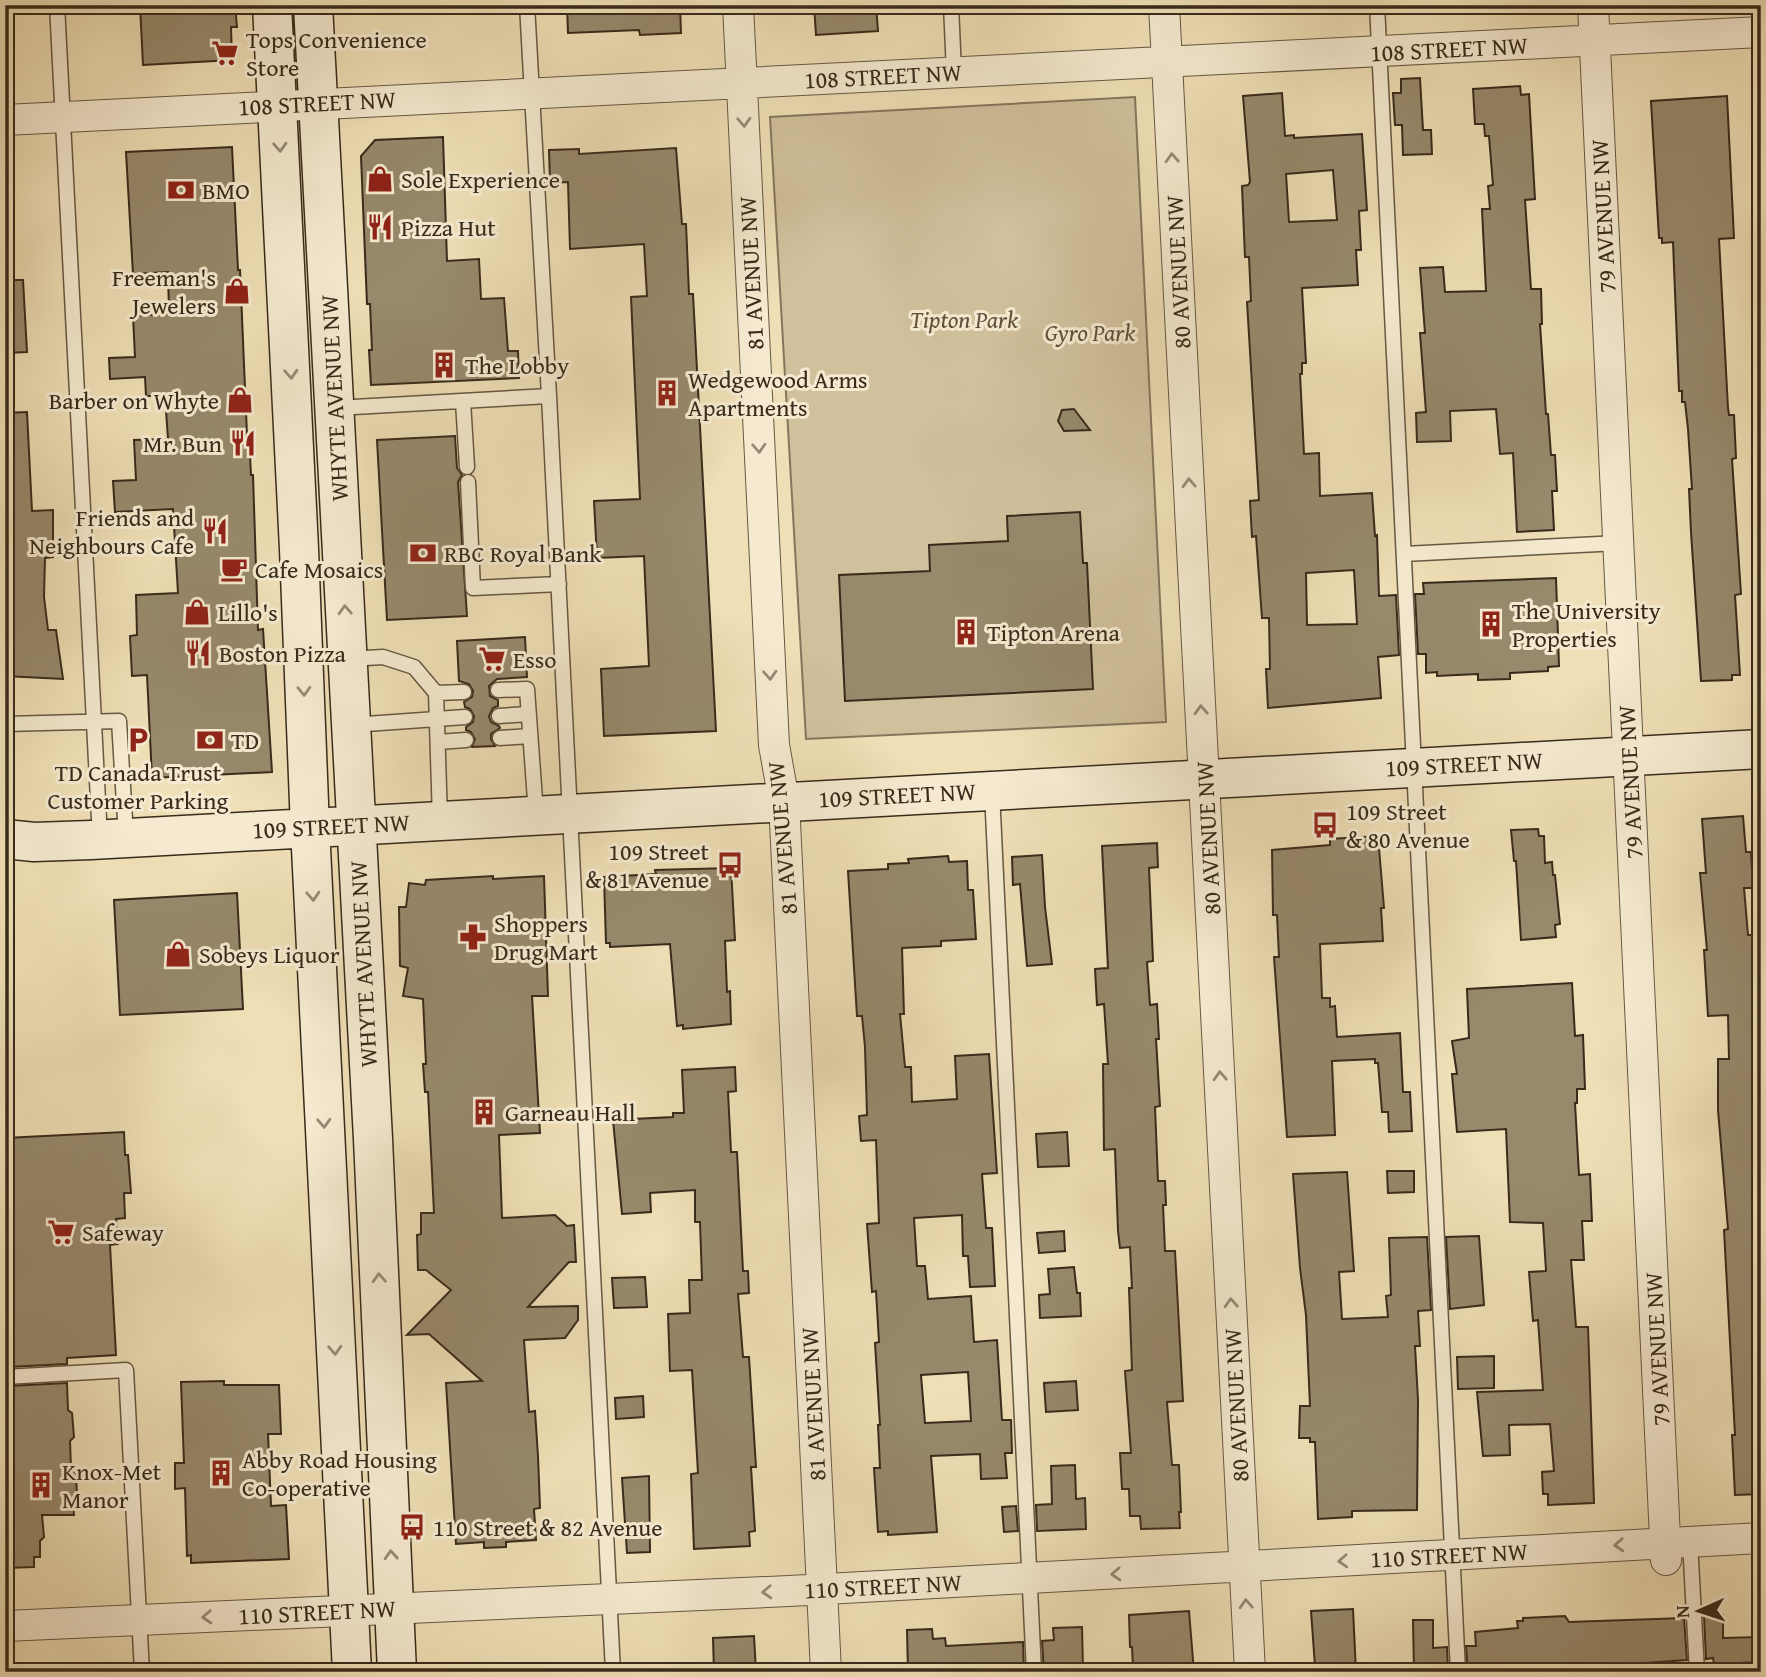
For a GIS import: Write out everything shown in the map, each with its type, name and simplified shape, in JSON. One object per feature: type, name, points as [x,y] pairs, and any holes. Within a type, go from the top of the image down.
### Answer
[{"type":"main road","name":"WHYTE AVENUE NW","points":[[272,5],[352,1672]]},
{"type":"main road","name":"WHYTE AVENUE NW","points":[[313,5],[397,1672]]},
{"type":"main road","name":"109 STREET NW","points":[[15,843],[1761,749]]},
{"type":"street","name":"81 AVENUE NW","points":[[738,5],[774,745],[784,801],[826,1672]]},
{"type":"street","name":"80 AVENUE NW","points":[[1164,5],[1250,1672]]},
{"type":"street","name":"79 AVENUE NW","points":[[1593,5],[1629,755],[1674,1548]]},
{"type":"street","name":"108 STREET NW","points":[[5,120],[1761,32]]},
{"type":"street","name":"110 STREET NW","points":[[5,1626],[822,1590],[1451,1555],[1674,1548],[1761,1538]]},
{"type":"lane","points":[[57,5],[92,722],[113,838]]},
{"type":"lane","points":[[527,5],[559,584],[553,814],[613,1672]]},
{"type":"lane","points":[[951,5],[954,72]]},
{"type":"lane","points":[[1377,5],[1458,1672]]},
{"type":"lane","points":[[335,408],[550,396]]},
{"type":"lane","points":[[463,401],[467,467]]},
{"type":"lane","points":[[468,482],[473,588],[559,584]]},
{"type":"lane","points":[[1404,554],[1619,543]]},
{"type":"lane","points":[[348,659],[383,657],[414,667],[436,693],[440,820]]},
{"type":"lane","points":[[498,690],[527,689],[530,736],[553,814]]},
{"type":"lane","points":[[436,693],[464,692]]},
{"type":"lane","points":[[499,716],[528,714]]},
{"type":"lane","points":[[351,725],[465,718]]},
{"type":"lane","points":[[5,724],[120,721],[113,838]]},
{"type":"lane","points":[[500,738],[530,736]]},
{"type":"lane","points":[[438,742],[467,740]]},
{"type":"lane","points":[[992,791],[1034,1672]]},
{"type":"lane","points":[[5,1377],[126,1370],[142,1672]]},
{"type":"lane","points":[[1674,1548],[1697,1672]]},
{"type":"green space","name":"Tipton Park","points":[[1135,97],[1166,722],[806,739],[770,117]]},
{"type":"building","points":[[140,5],[235,5],[237,27],[231,27],[232,60],[143,65]]},
{"type":"building","points":[[567,5],[680,5],[681,33],[640,35],[639,30],[568,33]]},
{"type":"building","points":[[814,5],[876,5],[878,31],[816,35]]},
{"type":"building","points":[[1420,78],[1423,130],[1431,130],[1432,154],[1403,155],[1402,125],[1395,125],[1393,93],[1401,93],[1401,79]]},
{"type":"building","points":[[1520,86],[1521,95],[1529,94],[1535,199],[1525,200],[1531,289],[1541,289],[1540,324],[1546,414],[1551,455],[1555,455],[1557,491],[1552,491],[1554,530],[1517,532],[1513,453],[1500,454],[1496,409],[1450,411],[1451,441],[1417,442],[1416,413],[1426,412],[1420,333],[1425,333],[1420,268],[1443,267],[1445,292],[1486,291],[1482,209],[1490,209],[1488,186],[1493,185],[1489,136],[1485,136],[1484,124],[1475,124],[1473,89]]},
{"type":"building","points":[[1282,93],[1285,136],[1294,135],[1294,138],[1362,134],[1367,210],[1359,211],[1361,250],[1356,250],[1358,285],[1302,288],[1306,363],[1302,363],[1300,374],[1304,454],[1319,453],[1320,496],[1372,493],[1375,536],[1377,535],[1379,596],[1396,595],[1399,655],[1378,657],[1381,698],[1268,708],[1266,669],[1270,669],[1269,618],[1262,618],[1256,536],[1252,537],[1250,501],[1259,500],[1247,302],[1251,301],[1249,257],[1245,257],[1242,186],[1250,182],[1243,96]],"holes":[[[1333,170],[1337,220],[1289,222],[1286,174]],[[1354,570],[1357,624],[1307,625],[1306,573]]]},
{"type":"building","points":[[1727,96],[1734,238],[1719,239],[1728,408],[1729,415],[1734,415],[1736,458],[1732,459],[1741,594],[1735,595],[1740,675],[1732,675],[1732,680],[1701,681],[1691,532],[1689,489],[1692,489],[1688,429],[1685,402],[1682,402],[1682,391],[1679,391],[1673,242],[1662,243],[1662,238],[1659,238],[1651,101]]},
{"type":"building","points":[[443,137],[447,261],[479,259],[481,299],[504,298],[508,351],[518,351],[519,378],[371,385],[370,304],[367,304],[361,156],[375,140]]},
{"type":"building","points":[[232,147],[247,435],[253,475],[258,630],[263,629],[272,772],[152,778],[147,675],[132,676],[130,636],[137,635],[136,595],[178,593],[173,509],[115,512],[113,481],[136,480],[134,440],[168,439],[165,396],[146,396],[145,377],[110,379],[109,358],[135,357],[133,316],[169,314],[168,272],[133,274],[126,152]]},
{"type":"building","points":[[676,148],[682,224],[686,224],[689,294],[693,294],[716,731],[604,736],[601,669],[649,666],[644,556],[597,558],[594,501],[640,499],[631,297],[647,296],[644,244],[570,249],[568,182],[550,183],[549,150],[579,149],[579,154]]},
{"type":"building","points":[[5,280],[23,280],[27,352],[5,353]]},
{"type":"building","points":[[1074,409],[1090,430],[1064,431],[1058,421],[1062,410]]},
{"type":"building","points":[[27,412],[32,511],[53,510],[53,557],[45,558],[44,597],[48,630],[56,630],[63,679],[5,676],[5,413]]},
{"type":"building","name":"RBC Royal Bank","points":[[455,436],[457,468],[462,475],[458,482],[467,616],[387,620],[377,440]]},
{"type":"building","name":"Tipton Arena","points":[[1080,512],[1083,563],[1087,563],[1093,689],[845,701],[839,575],[930,571],[929,545],[1008,541],[1007,516]]},
{"type":"building","name":"The University Properties","points":[[1556,578],[1559,666],[1548,667],[1548,671],[1510,673],[1510,679],[1478,680],[1478,674],[1437,676],[1437,672],[1426,673],[1426,654],[1418,654],[1415,594],[1424,594],[1423,583]]},
{"type":"building","name":"Esso","points":[[525,637],[527,677],[497,679],[489,686],[490,696],[498,700],[498,706],[493,708],[489,716],[491,722],[500,728],[491,734],[495,746],[472,747],[475,739],[466,727],[473,722],[474,716],[464,702],[472,697],[473,691],[469,684],[459,681],[457,641]]},
{"type":"building","points":[[1743,816],[1746,852],[1751,852],[1753,888],[1744,888],[1748,935],[1753,935],[1755,973],[1761,973],[1761,1014],[1756,1014],[1758,1069],[1761,1069],[1761,1134],[1758,1134],[1761,1209],[1758,1209],[1761,1247],[1761,1494],[1735,1495],[1732,1435],[1735,1435],[1724,1230],[1728,1229],[1718,1110],[1718,1059],[1729,1059],[1728,1015],[1708,1016],[1704,950],[1707,950],[1700,873],[1706,873],[1702,819]]},
{"type":"building","points":[[1538,829],[1539,836],[1544,836],[1545,863],[1552,862],[1560,924],[1555,925],[1556,937],[1521,940],[1516,861],[1511,830]]},
{"type":"building","points":[[1378,836],[1384,908],[1381,908],[1383,941],[1320,944],[1322,998],[1330,998],[1330,1007],[1335,1006],[1337,1037],[1400,1033],[1403,1092],[1410,1092],[1412,1131],[1389,1132],[1388,1112],[1382,1112],[1378,1063],[1375,1063],[1375,1059],[1332,1061],[1335,1135],[1287,1137],[1274,957],[1279,957],[1277,915],[1273,915],[1272,850],[1330,845],[1330,839]]},
{"type":"building","points":[[1157,843],[1158,867],[1149,868],[1153,961],[1147,962],[1150,1005],[1157,1004],[1159,1039],[1156,1039],[1160,1106],[1155,1107],[1158,1181],[1165,1181],[1165,1251],[1175,1251],[1183,1401],[1167,1402],[1172,1465],[1179,1465],[1181,1512],[1180,1528],[1141,1529],[1140,1516],[1130,1516],[1129,1489],[1122,1489],[1120,1453],[1131,1453],[1125,1371],[1132,1370],[1130,1247],[1120,1248],[1115,1149],[1104,1150],[1103,1064],[1108,1064],[1104,1004],[1097,1005],[1095,969],[1108,968],[1102,846]]},
{"type":"building","points":[[1042,855],[1052,964],[1027,966],[1020,884],[1013,885],[1012,857]]},
{"type":"building","points":[[948,856],[949,862],[967,861],[968,890],[973,890],[976,939],[941,941],[941,946],[902,948],[904,1014],[900,1014],[905,1067],[911,1067],[912,1102],[957,1099],[955,1056],[989,1054],[997,1173],[982,1174],[986,1228],[992,1228],[995,1286],[970,1287],[968,1256],[963,1256],[962,1215],[914,1218],[917,1266],[925,1266],[928,1299],[971,1296],[974,1342],[997,1340],[1002,1420],[1011,1420],[1012,1453],[1005,1453],[1007,1478],[981,1479],[980,1454],[931,1456],[937,1532],[888,1535],[888,1531],[878,1532],[874,1468],[880,1468],[875,1343],[879,1342],[876,1291],[872,1292],[867,1224],[879,1223],[876,1140],[861,1141],[859,1116],[867,1115],[865,1047],[862,1016],[857,1016],[848,871],[888,869],[888,864],[909,863],[908,859]],"holes":[[[968,1372],[971,1421],[925,1423],[921,1375]]]},
{"type":"building","points":[[731,868],[735,940],[725,941],[731,1024],[683,1029],[683,1025],[677,1026],[670,944],[610,947],[610,943],[606,943],[604,877],[656,874],[655,870]]},
{"type":"building","points":[[493,876],[493,879],[544,876],[548,996],[532,996],[540,1133],[499,1135],[502,1218],[555,1215],[567,1226],[574,1225],[576,1262],[569,1262],[528,1307],[578,1306],[578,1320],[565,1338],[524,1340],[529,1412],[535,1411],[538,1456],[540,1508],[534,1509],[536,1540],[506,1542],[506,1547],[484,1548],[484,1542],[456,1544],[446,1383],[482,1381],[429,1334],[407,1335],[451,1290],[426,1270],[418,1270],[417,1235],[421,1234],[421,1213],[434,1213],[428,1092],[425,1092],[423,1064],[426,1064],[423,999],[403,996],[408,968],[400,966],[399,907],[406,907],[409,883],[425,885],[426,880]]},
{"type":"building","name":"Sobeys Liquor","points":[[237,893],[243,1009],[120,1015],[114,900]]},
{"type":"building","points":[[1572,983],[1575,1036],[1583,1035],[1585,1089],[1577,1089],[1575,1103],[1579,1175],[1590,1174],[1592,1221],[1582,1221],[1584,1260],[1571,1260],[1576,1327],[1588,1327],[1594,1503],[1548,1505],[1548,1494],[1543,1494],[1542,1472],[1554,1471],[1550,1424],[1509,1425],[1510,1455],[1483,1456],[1477,1392],[1543,1390],[1538,1320],[1533,1321],[1529,1272],[1546,1271],[1543,1223],[1510,1222],[1506,1129],[1457,1132],[1452,1074],[1457,1074],[1452,1041],[1469,1038],[1467,989]]},
{"type":"building","points":[[735,1067],[736,1091],[728,1092],[731,1152],[737,1152],[743,1271],[748,1271],[749,1293],[738,1294],[743,1357],[749,1357],[756,1467],[751,1467],[755,1531],[749,1532],[750,1546],[694,1549],[691,1474],[698,1473],[692,1370],[670,1371],[668,1314],[690,1313],[689,1280],[702,1280],[700,1222],[695,1222],[695,1190],[650,1193],[651,1212],[622,1214],[613,1120],[673,1117],[673,1113],[684,1113],[682,1070]]},
{"type":"building","name":"Safeway","points":[[124,1132],[131,1193],[124,1193],[125,1218],[116,1219],[118,1244],[110,1245],[116,1355],[67,1358],[67,1364],[8,1367],[8,1361],[5,1361],[5,1138]]},
{"type":"building","points":[[1067,1132],[1069,1166],[1038,1167],[1036,1134]]},
{"type":"building","points":[[1387,1171],[1414,1171],[1414,1192],[1388,1193]]},
{"type":"building","points":[[1347,1172],[1354,1271],[1339,1272],[1342,1319],[1388,1317],[1386,1296],[1391,1295],[1389,1238],[1427,1237],[1431,1310],[1418,1311],[1420,1346],[1415,1346],[1418,1400],[1417,1510],[1352,1511],[1352,1517],[1318,1519],[1315,1442],[1310,1442],[1310,1438],[1299,1438],[1300,1406],[1310,1406],[1306,1315],[1293,1174]]},
{"type":"building","points":[[1064,1231],[1065,1251],[1039,1253],[1037,1233]]},
{"type":"building","points":[[1479,1236],[1484,1305],[1450,1309],[1446,1237]]},
{"type":"building","points":[[1074,1267],[1077,1293],[1080,1293],[1081,1316],[1040,1318],[1039,1295],[1050,1294],[1048,1269]]},
{"type":"building","points":[[645,1277],[647,1307],[614,1308],[612,1278]]},
{"type":"building","points":[[1494,1356],[1494,1388],[1458,1389],[1457,1357]]},
{"type":"building","name":"Abby Road Housing Co-operative","points":[[224,1381],[224,1385],[279,1385],[281,1434],[268,1434],[271,1506],[286,1505],[289,1559],[191,1563],[191,1555],[187,1556],[185,1488],[175,1489],[175,1463],[184,1463],[181,1382]]},
{"type":"building","points":[[1076,1381],[1078,1410],[1046,1412],[1044,1383]]},
{"type":"building","name":"Knox-Met Manor","points":[[67,1383],[68,1410],[72,1413],[74,1437],[70,1441],[71,1469],[76,1473],[77,1497],[73,1501],[74,1515],[42,1515],[44,1537],[40,1541],[40,1557],[34,1557],[34,1567],[5,1568],[5,1407],[9,1407],[8,1386]]},
{"type":"building","points":[[643,1396],[644,1417],[616,1419],[615,1398]]},
{"type":"building","points":[[1075,1465],[1076,1499],[1085,1498],[1086,1529],[1037,1531],[1036,1505],[1052,1504],[1051,1466]]},
{"type":"building","points":[[649,1476],[650,1552],[627,1553],[622,1478]]},
{"type":"building","points":[[1016,1506],[1018,1531],[1004,1532],[1002,1507]]},
{"type":"building","points":[[1353,1609],[1356,1672],[1317,1672],[1311,1611]]},
{"type":"building","points":[[1189,1611],[1194,1672],[1136,1672],[1130,1647],[1129,1615]]},
{"type":"building","points":[[1723,1615],[1723,1638],[1759,1637],[1760,1662],[1714,1664],[1713,1658],[1706,1659],[1704,1616]]},
{"type":"building","points":[[1565,1616],[1569,1622],[1684,1618],[1687,1660],[1632,1664],[1633,1670],[1468,1672],[1466,1646],[1476,1646],[1475,1632],[1518,1628],[1517,1621],[1523,1621],[1523,1618]]},
{"type":"building","points":[[1413,1620],[1433,1620],[1433,1648],[1447,1647],[1448,1672],[1414,1672]]},
{"type":"building","points":[[1082,1627],[1083,1669],[1080,1669],[1080,1672],[1044,1672],[1042,1641],[1054,1640],[1053,1628]]},
{"type":"building","points":[[932,1629],[933,1639],[945,1638],[946,1646],[1023,1642],[1024,1672],[908,1672],[907,1630]]},
{"type":"building","points":[[754,1636],[756,1672],[714,1672],[713,1638]]},
{"type":"place","name":"Tops Convenience Store","points":[[225,53]]},
{"type":"place","name":"Sole Experience","points":[[380,179]]},
{"type":"place","name":"BMO","points":[[181,190]]},
{"type":"place","name":"Pizza Hut","points":[[380,227]]},
{"type":"place","name":"Freeman's Jewelers","points":[[237,291]]},
{"type":"place","name":"The Lobby","points":[[444,365]]},
{"type":"place","name":"Wedgewood Arms Apartments","points":[[667,393]]},
{"type":"place","name":"Barber on Whyte","points":[[240,400]]},
{"type":"place","name":"Mr. Bun","points":[[243,443]]},
{"type":"place","name":"Friends and Neighbours Cafe","points":[[215,531]]},
{"type":"place","name":"RBC Royal Bank","points":[[423,553]]},
{"type":"place","name":"Cafe Mosaics","points":[[234,569]]},
{"type":"place","name":"Lillo's","points":[[197,612]]},
{"type":"place","name":"The University Properties","points":[[1491,624]]},
{"type":"place","name":"Tipton Arena","points":[[966,632]]},
{"type":"place","name":"Boston Pizza","points":[[198,653]]},
{"type":"place","name":"Esso","points":[[492,659]]},
{"type":"place","name":"TD Canada Trust Customer Parking","points":[[138,740]]},
{"type":"place","name":"TD","points":[[210,740]]},
{"type":"place","name":"109 Street & 80 Avenue","points":[[1325,825]]},
{"type":"place","name":"109 Street & 81 Avenue","points":[[730,865]]},
{"type":"place","name":"Shoppers Drug Mart","points":[[473,937]]},
{"type":"place","name":"Sobeys Liquor","points":[[178,954]]},
{"type":"place","name":"Garneau Hall","points":[[484,1112]]},
{"type":"place","name":"Safeway","points":[[61,1232]]},
{"type":"place","name":"Abby Road Housing Co-operative","points":[[221,1473]]},
{"type":"place","name":"Knox-Met Manor","points":[[41,1485]]},
{"type":"place","name":"110 Street & 82 Avenue","points":[[412,1527]]},
{"type":"park label","name":"Gyro Park","points":[[1090,332]]}]
